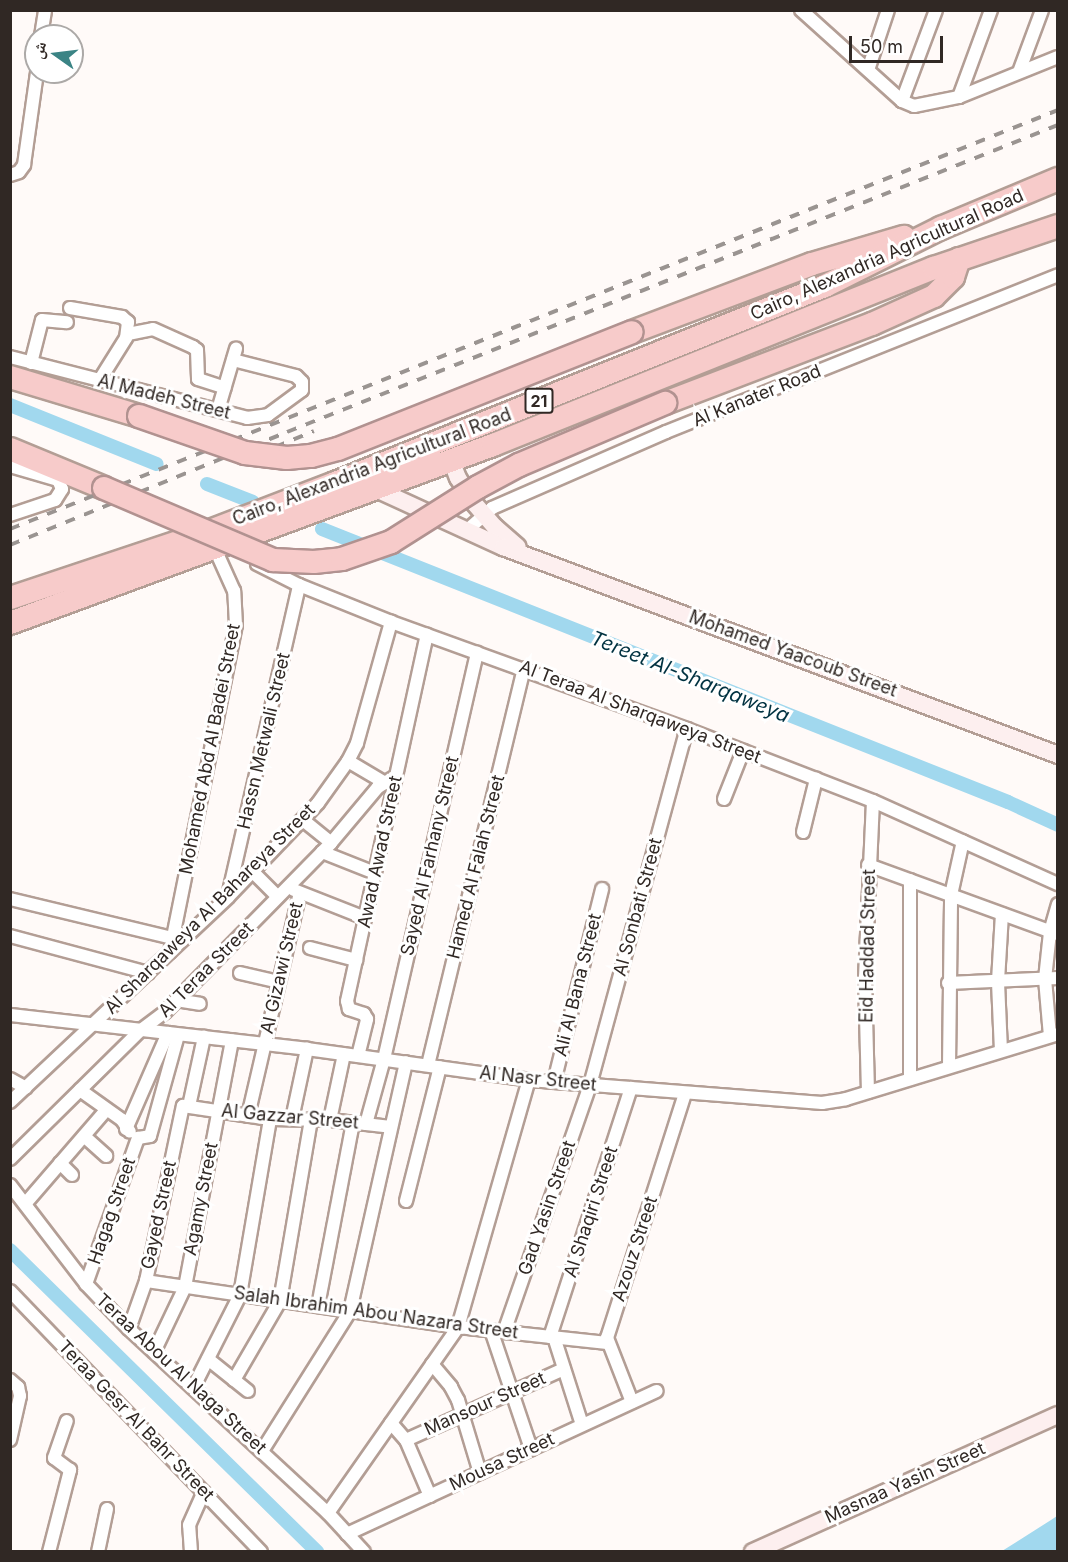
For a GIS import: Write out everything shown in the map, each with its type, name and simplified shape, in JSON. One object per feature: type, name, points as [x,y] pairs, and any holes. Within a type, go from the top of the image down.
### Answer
[{"type":"highway","name":"Cairo, Alexandria Agricultural Road","points":[[10,598],[202,534],[335,483],[825,286],[941,228],[1058,179]]},
{"type":"highway","name":"Cairo, Alexandria Agricultural Road","points":[[10,623],[451,460],[958,259],[1058,226]]},
{"type":"highway","points":[[10,377],[139,416],[245,453],[287,458],[311,456],[338,449],[632,332],[812,264],[880,243],[941,228]]},
{"type":"highway","points":[[10,449],[265,557],[291,562],[342,559],[392,542],[478,487],[540,454],[665,403],[872,324],[934,296],[953,277],[958,259]]},
{"type":"main road","name":"Mohamed Yaacoub Street","points":[[451,460],[465,490],[483,514],[528,555]]},
{"type":"main road","name":"Mohamed Yaacoub Street","points":[[374,488],[466,531],[1058,755]]},
{"type":"main road","name":"Masnaa Yasin Street","points":[[753,1551],[1058,1415]]},
{"type":"street","points":[[801,10],[902,101],[914,106],[959,97],[1058,57]]},
{"type":"street","points":[[868,70],[888,10]]},
{"type":"street","points":[[902,101],[936,10]]},
{"type":"street","points":[[959,97],[991,10]]},
{"type":"street","points":[[1019,72],[1042,10]]},
{"type":"street","points":[[10,175],[19,172],[24,165],[34,84]]},
{"type":"street","name":"Al Kanater Road","points":[[466,531],[483,514],[666,432],[1058,275]]},
{"type":"street","points":[[70,308],[124,318],[128,334],[99,381]]},
{"type":"street","points":[[31,363],[42,320],[67,322]]},
{"type":"street","points":[[128,334],[153,329],[193,347],[197,353],[198,379],[225,388],[218,410]]},
{"type":"street","name":"Al Madeh Street","points":[[10,357],[247,418],[263,417],[300,393],[302,382],[296,376],[234,355],[225,388]]},
{"type":"street","points":[[10,466],[58,480],[62,489],[55,500],[10,515]]},
{"type":"street","name":"Al Teraa Al Sharqaweya Street","points":[[218,548],[299,585],[391,622],[524,668],[873,801],[1058,884]]},
{"type":"street","name":"Mohamed Abd Al Badei Street","points":[[170,952],[236,625],[234,591],[218,548]]},
{"type":"street","name":"Hassn Metwali Street","points":[[228,897],[299,585]]},
{"type":"street","name":"Al Sharqaweya Al Bahareya Street","points":[[10,1102],[228,897],[303,820],[348,761],[363,725],[391,622]]},
{"type":"street","name":"Awad Awad Street","points":[[358,1056],[367,1019],[364,1014],[347,1006],[428,635]]},
{"type":"street","name":"Sayed Al Farhany Street","points":[[366,1124],[384,1059],[477,652]]},
{"type":"street","name":"Hamed Al Falah Street","points":[[406,1201],[434,1066],[524,668]]},
{"type":"street","name":"Al Sonbati Street","points":[[590,1085],[687,729]]},
{"type":"street","points":[[724,799],[743,751]]},
{"type":"street","points":[[348,761],[385,783]]},
{"type":"street","name":"Al Teraa Street","points":[[10,1159],[141,1030],[159,1017],[283,892],[385,783],[396,776]]},
{"type":"street","points":[[803,832],[816,779]]},
{"type":"street","name":"Eid Haddad Street","points":[[868,1092],[865,977],[868,865],[873,801]]},
{"type":"street","points":[[303,820],[326,847],[375,873]]},
{"type":"street","points":[[949,1066],[948,983],[951,895],[963,841]]},
{"type":"street","points":[[868,865],[1054,933]]},
{"type":"street","points":[[253,872],[283,892],[300,893],[365,918]]},
{"type":"street","points":[[910,880],[910,1079]]},
{"type":"street","name":"Ali Al Bana Street","points":[[554,1082],[602,889]]},
{"type":"street","name":"Al Gizawi Street","points":[[248,1116],[300,893]]},
{"type":"street","points":[[10,899],[173,938]]},
{"type":"street","points":[[1054,1035],[1051,978],[1058,904]]},
{"type":"street","points":[[1001,1051],[998,981],[1002,914]]},
{"type":"street","points":[[10,936],[148,972]]},
{"type":"street","points":[[310,948],[356,960]]},
{"type":"street","points":[[240,973],[278,982]]},
{"type":"street","points":[[948,983],[1051,978]]},
{"type":"street","points":[[176,1000],[200,1004]]},
{"type":"street","name":"Al Nasr Street","points":[[10,1015],[307,1049],[529,1080],[822,1103],[868,1092],[1054,1035]]},
{"type":"street","points":[[126,1129],[173,1034]]},
{"type":"street","points":[[80,1090],[122,1120],[126,1129],[138,1138],[149,1137],[159,1104],[173,1034]]},
{"type":"street","points":[[189,1106],[204,1037]]},
{"type":"street","name":"Agamy Street","points":[[154,1352],[185,1287],[232,1040]]},
{"type":"street","points":[[292,1119],[307,1049]]},
{"type":"street","points":[[330,1120],[344,1054]]},
{"type":"street","points":[[262,1451],[350,1311],[406,1062]]},
{"type":"street","points":[[10,1079],[26,1088]]},
{"type":"street","points":[[328,1513],[458,1327],[529,1080]]},
{"type":"street","name":"Gad Yasin Street","points":[[504,1332],[590,1085]]},
{"type":"street","name":"Al Shaqiri Street","points":[[552,1337],[631,1088]]},
{"type":"street","name":"Azouz Street","points":[[607,1343],[685,1094]]},
{"type":"street","points":[[139,1100],[159,1104]]},
{"type":"street","name":"Gayed Street","points":[[129,1329],[146,1281],[180,1110],[183,1106],[189,1106]]},
{"type":"street","name":"Al Gazzar Street","points":[[189,1106],[270,1119],[330,1120],[391,1127]]},
{"type":"street","points":[[25,1204],[106,1110]]},
{"type":"street","points":[[194,1388],[240,1295],[270,1119]]},
{"type":"street","points":[[234,1380],[280,1300],[311,1119]]},
{"type":"street","points":[[318,1306],[352,1123]]},
{"type":"street","points":[[84,1136],[106,1156]]},
{"type":"street","name":"Hagag Street","points":[[86,1284],[138,1138]]},
{"type":"street","points":[[60,1163],[72,1175]]},
{"type":"street","name":"Teraa Abou Al Naga Street","points":[[10,1185],[86,1284],[129,1329],[328,1513],[364,1551]]},
{"type":"street","name":"Salah Ibrahim Abou Nazara Street","points":[[146,1281],[458,1327],[607,1343]]},
{"type":"street","name":"Teraa Gesr Al Bahr Street","points":[[10,1291],[261,1551]]},
{"type":"street","points":[[491,1330],[531,1449]]},
{"type":"street","points":[[552,1337],[582,1425]]},
{"type":"street","points":[[607,1343],[632,1402]]},
{"type":"street","points":[[208,1359],[248,1391]]},
{"type":"street","points":[[432,1364],[451,1387],[480,1473]]},
{"type":"street","name":"Mansour Street","points":[[406,1440],[564,1369]]},
{"type":"street","points":[[10,1440],[20,1396],[13,1382]]},
{"type":"street","name":"Mousa Street","points":[[347,1534],[657,1391]]},
{"type":"street","points":[[50,1551],[70,1470],[54,1458],[67,1421]]},
{"type":"street","points":[[391,1423],[406,1440],[430,1496]]},
{"type":"street","points":[[191,1551],[189,1525],[204,1492]]},
{"type":"street","points":[[98,1551],[106,1509]]},
{"type":"water","points":[[1057,1516],[1057,1551],[1002,1551],[1051,1520]]},
{"type":"waterway","name":"Tereet Al-Sharqaweya","points":[[10,405],[157,464]]},
{"type":"waterway","name":"Tereet Al-Sharqaweya","points":[[207,484],[253,502]]},
{"type":"waterway","name":"Tereet Al-Sharqaweya","points":[[322,529],[1008,802],[1058,825]]},
{"type":"waterway","points":[[10,1250],[317,1552]]},
{"type":"railway","points":[[10,529],[1058,110]]},
{"type":"railway","points":[[10,545],[287,432],[1058,125]]},
{"type":"railway","points":[[275,447],[314,431]]}]
